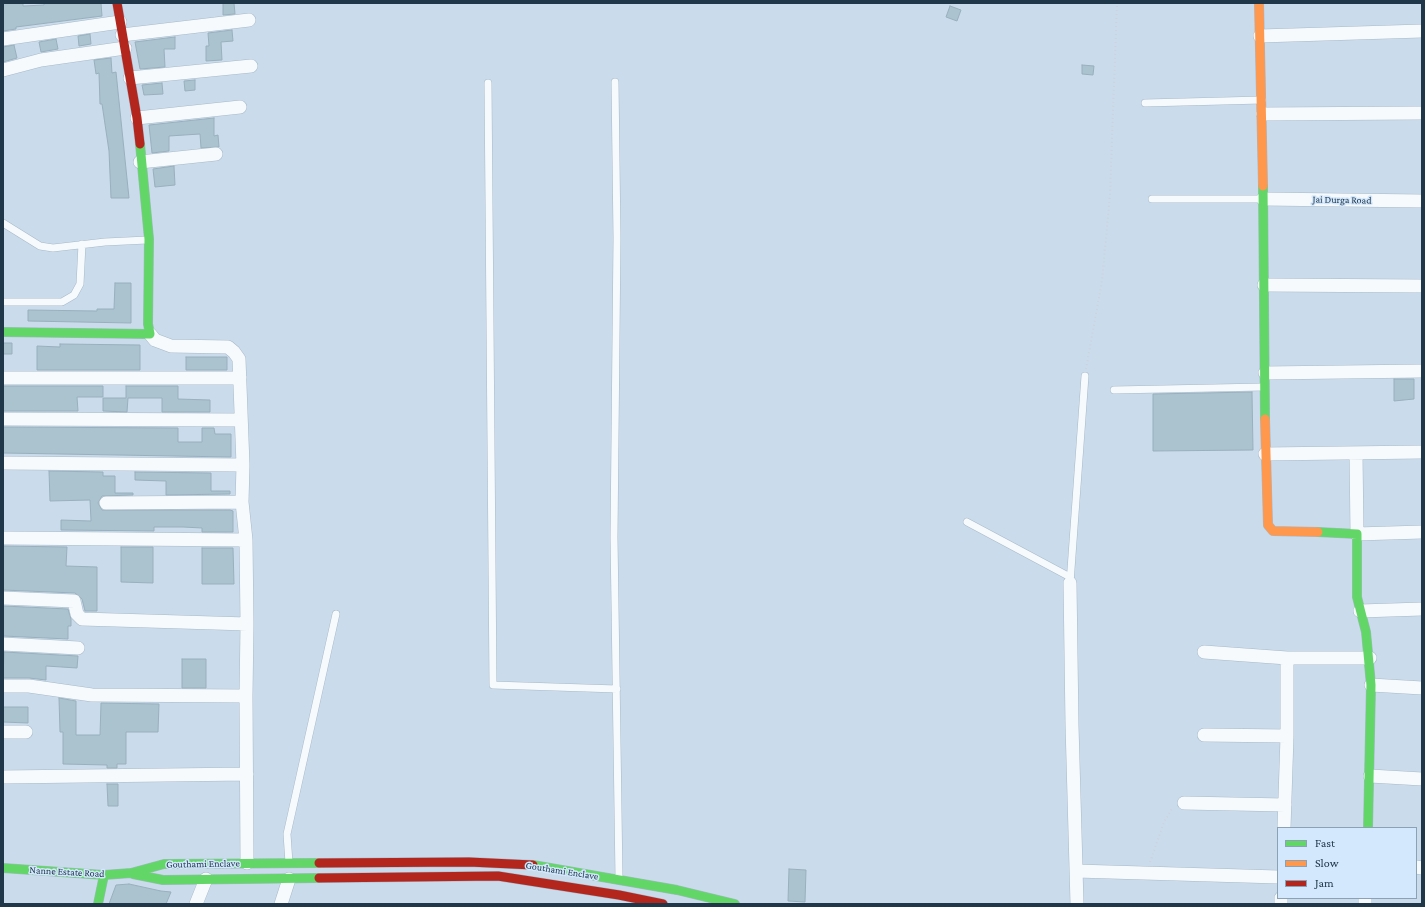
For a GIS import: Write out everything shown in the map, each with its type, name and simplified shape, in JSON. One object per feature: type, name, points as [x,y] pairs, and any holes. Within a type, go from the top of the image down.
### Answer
[{"type":"street","points":[[117,3],[136,118],[148,240],[148,324],[150,334],[155,340],[170,346],[228,347],[239,359],[243,465],[242,502],[246,540],[247,864]]},
{"type":"street","points":[[1259,3],[1263,114],[1265,454],[1268,524],[1273,531],[1337,532],[1357,534],[1422,532]]},
{"type":"street","points":[[3,39],[121,28],[249,20]]},
{"type":"street","points":[[1260,36],[1422,31]]},
{"type":"street","points":[[3,70],[41,60],[124,48]]},
{"type":"street","points":[[130,78],[251,66]]},
{"type":"street","points":[[136,118],[240,107]]},
{"type":"street","points":[[1263,114],[1422,113]]},
{"type":"street","points":[[140,162],[216,154]]},
{"type":"street","name":"Jai Durga Road","points":[[1263,199],[1422,201]]},
{"type":"street","points":[[1264,285],[1422,286]]},
{"type":"street","points":[[3,332],[150,334]]},
{"type":"street","points":[[1265,373],[1422,371]]},
{"type":"street","points":[[3,378],[240,378]]},
{"type":"street","points":[[3,419],[241,420]]},
{"type":"street","points":[[1265,454],[1422,452]]},
{"type":"street","points":[[1356,453],[1357,597],[1366,632],[1370,658],[1371,685],[1368,827]]},
{"type":"street","points":[[3,463],[243,465]]},
{"type":"street","points":[[106,503],[242,502]]},
{"type":"street","points":[[3,538],[246,540]]},
{"type":"street","points":[[1070,580],[1077,904]]},
{"type":"street","points":[[3,598],[74,601],[77,614],[82,619],[247,624]]},
{"type":"street","points":[[1360,611],[1422,609]]},
{"type":"street","points":[[3,644],[78,648]]},
{"type":"street","points":[[1204,652],[1287,658],[1370,658]]},
{"type":"street","points":[[1284,827],[1287,736],[1287,658]]},
{"type":"street","points":[[1371,685],[1422,688]]},
{"type":"street","points":[[3,686],[29,686],[92,695],[246,696]]},
{"type":"street","points":[[3,732],[26,732]]},
{"type":"street","points":[[1204,735],[1287,736]]},
{"type":"street","points":[[3,777],[247,774]]},
{"type":"street","points":[[1370,776],[1422,778]]},
{"type":"street","points":[[1184,803],[1285,805]]},
{"type":"street","name":"Gouthami Enclave","points":[[131,873],[164,864],[469,862],[534,865],[619,880],[688,898],[735,904]]},
{"type":"street","name":"Nanne Estate Road","points":[[3,868],[104,875],[131,873]]},
{"type":"street","points":[[1076,870],[1277,877]]},
{"type":"street","name":"Gouthami Enclave","points":[[131,873],[163,880],[206,878],[498,876],[619,895],[663,904]]},
{"type":"street","points":[[98,904],[104,875]]},
{"type":"street","points":[[196,904],[206,878]]},
{"type":"street","points":[[281,904],[289,878]]},
{"type":"lane","points":[[615,82],[617,238],[614,537],[619,880]]},
{"type":"lane","points":[[488,83],[493,686],[617,689]]},
{"type":"lane","points":[[1145,103],[1262,100]]},
{"type":"lane","points":[[1152,199],[1263,199]]},
{"type":"lane","points":[[3,223],[40,246],[53,248],[82,244],[148,240]]},
{"type":"lane","points":[[3,302],[62,302],[74,295],[80,284],[82,244]]},
{"type":"lane","points":[[967,522],[1070,580],[1085,376]]},
{"type":"lane","points":[[1114,390],[1265,388]]},
{"type":"lane","points":[[289,863],[287,834],[336,614]]},
{"type":"path","points":[[1085,376],[1102,281],[1110,195],[1117,3]]},
{"type":"path","points":[[1134,872],[1147,867],[1164,822],[1174,806],[1184,803]]},
{"type":"building","points":[[3,3],[23,3],[23,6],[44,5],[44,3],[101,3],[102,16],[16,27],[16,29],[3,31]]},
{"type":"building","points":[[223,3],[234,3],[235,14],[223,15]]},
{"type":"building","points":[[950,6],[961,10],[957,21],[946,17]]},
{"type":"building","points":[[232,30],[233,41],[221,42],[222,60],[206,61],[206,46],[209,46],[208,33]]},
{"type":"building","points":[[90,34],[91,44],[79,46],[78,36]]},
{"type":"building","points":[[175,37],[175,49],[164,49],[165,67],[140,69],[135,42]]},
{"type":"building","points":[[56,39],[58,49],[41,52],[39,42]]},
{"type":"building","points":[[14,45],[17,58],[3,62],[3,47]]},
{"type":"building","points":[[111,58],[112,73],[116,72],[129,198],[111,198],[109,151],[102,104],[100,104],[99,73],[96,74],[94,60]]},
{"type":"building","points":[[1082,65],[1094,66],[1093,75],[1082,74]]},
{"type":"building","points":[[195,80],[195,90],[185,91],[184,81]]},
{"type":"building","points":[[162,83],[163,94],[144,95],[142,85]]},
{"type":"building","points":[[214,118],[214,136],[218,135],[219,147],[201,148],[200,134],[169,136],[169,151],[152,153],[149,125]]},
{"type":"building","points":[[174,166],[175,185],[155,187],[153,169]]},
{"type":"building","points":[[115,283],[131,283],[131,323],[28,321],[28,310],[97,311],[97,309],[114,309]]},
{"type":"building","points":[[3,343],[12,343],[12,354],[3,354]]},
{"type":"building","points":[[60,344],[140,345],[140,370],[37,370],[37,346],[60,347]]},
{"type":"building","points":[[186,357],[227,357],[227,370],[186,370]]},
{"type":"building","points":[[1394,379],[1414,379],[1414,399],[1394,401]]},
{"type":"building","points":[[3,386],[103,386],[103,397],[77,397],[78,411],[3,411]]},
{"type":"building","points":[[126,386],[178,386],[178,399],[210,400],[210,412],[162,412],[162,398],[128,398],[127,412],[103,411],[103,398],[126,398]]},
{"type":"building","points":[[1252,392],[1253,450],[1153,451],[1153,394]]},
{"type":"building","points":[[3,427],[178,428],[178,442],[202,442],[202,428],[214,428],[215,434],[231,434],[231,457],[3,453]]},
{"type":"building","points":[[49,471],[103,472],[103,476],[115,476],[115,493],[133,493],[133,495],[102,496],[98,503],[102,510],[230,510],[233,511],[233,532],[202,532],[202,528],[183,527],[154,527],[154,531],[61,530],[61,520],[91,521],[90,500],[50,501]]},
{"type":"building","points":[[135,472],[211,473],[211,491],[230,491],[230,494],[166,495],[166,481],[135,480]]},
{"type":"building","points":[[3,546],[67,547],[66,566],[97,567],[97,611],[85,611],[82,599],[75,593],[3,590]]},
{"type":"building","points":[[121,547],[153,547],[153,583],[121,582]]},
{"type":"building","points":[[202,548],[233,548],[234,584],[202,584]]},
{"type":"building","points":[[3,606],[68,609],[71,619],[71,626],[68,626],[68,639],[3,636]]},
{"type":"building","points":[[4,652],[78,656],[77,668],[46,666],[46,680],[29,678],[3,678]]},
{"type":"building","points":[[182,659],[206,659],[206,688],[182,688]]},
{"type":"building","points":[[59,698],[76,701],[76,735],[100,735],[101,703],[159,704],[158,732],[126,732],[126,764],[117,764],[117,768],[107,768],[107,765],[63,764],[63,732],[60,732]]},
{"type":"building","points":[[3,707],[28,707],[28,723],[3,722]]},
{"type":"building","points":[[107,784],[118,784],[118,806],[108,806]]},
{"type":"building","points":[[789,869],[806,870],[805,902],[788,901]]},
{"type":"building","points":[[129,884],[171,892],[166,904],[109,904],[116,885]]},
{"type":"traffic: fast","points":[[3,332],[150,334],[148,324],[149,239],[140,144]]},
{"type":"traffic: fast","points":[[1263,186],[1265,419]]},
{"type":"traffic: fast","points":[[1318,532],[1357,534],[1357,597],[1366,632],[1371,685],[1368,827]]},
{"type":"traffic: fast","points":[[3,868],[104,875],[131,873],[164,864],[319,863]]},
{"type":"traffic: fast","points":[[533,865],[677,890],[735,904]]},
{"type":"traffic: fast","points":[[133,874],[163,880],[319,878]]},
{"type":"traffic: fast","points":[[98,904],[104,875]]},
{"type":"traffic: slow","points":[[1259,3],[1263,186]]},
{"type":"traffic: slow","points":[[1265,419],[1268,525],[1273,531],[1318,532]]},
{"type":"traffic: jam","points":[[117,3],[137,118],[140,144]]},
{"type":"traffic: jam","points":[[319,863],[469,862],[533,865]]},
{"type":"traffic: jam","points":[[319,878],[498,876],[619,895],[663,904]]}]
